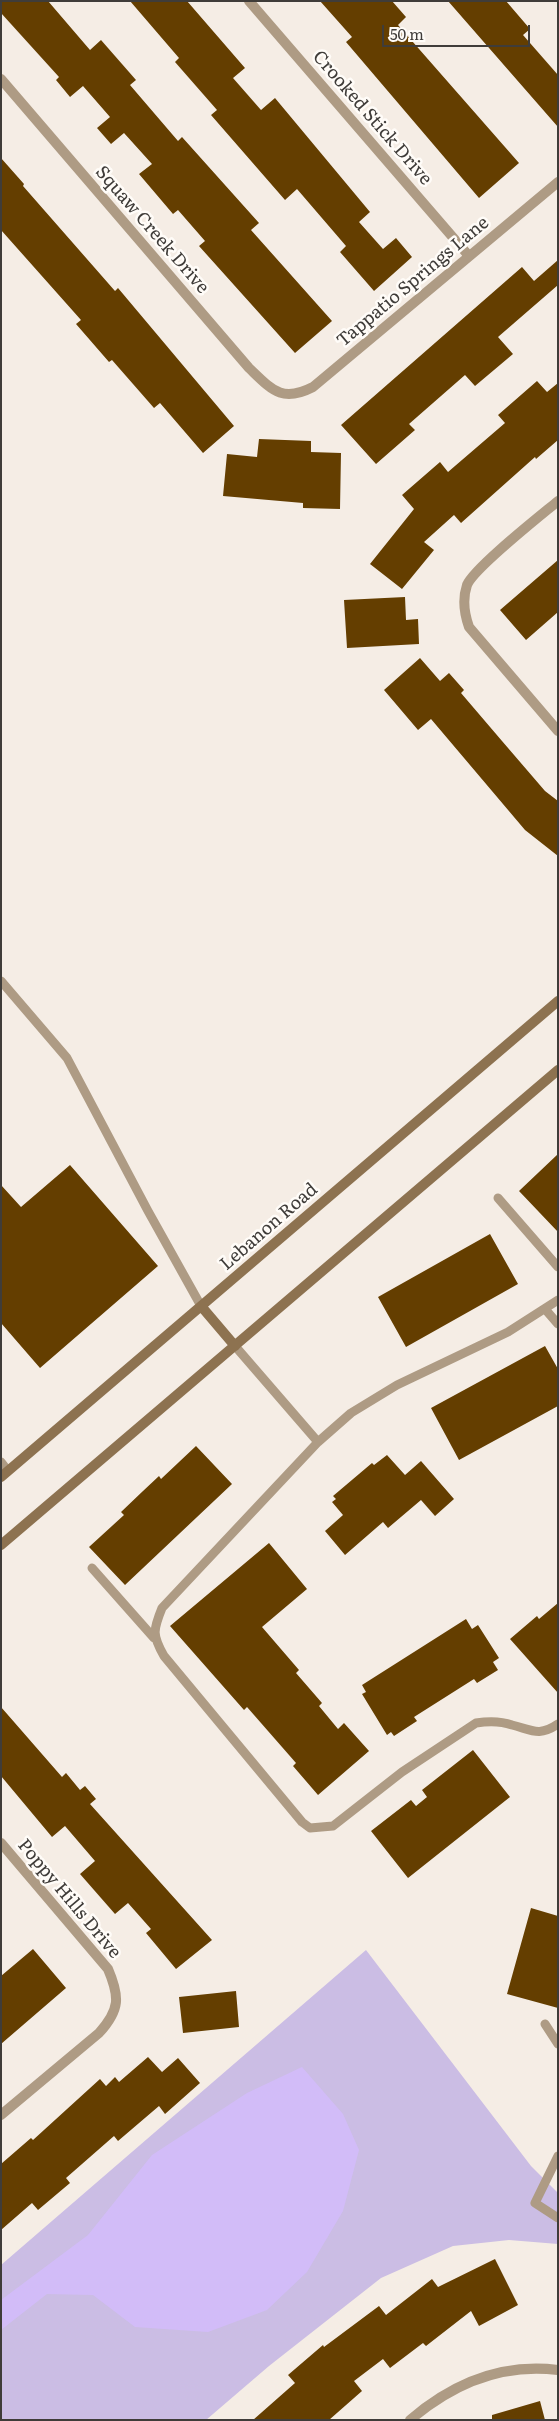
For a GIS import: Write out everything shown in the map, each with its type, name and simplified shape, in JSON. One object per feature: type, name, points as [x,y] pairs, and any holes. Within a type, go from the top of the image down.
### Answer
[{"type":"main road","name":"Lebanon Road","points":[[5,1474],[558,1001]]},
{"type":"main road","points":[[1,1545],[558,1070]]},
{"type":"main road","points":[[201,1306],[235,1346]]},
{"type":"street","name":"Crooked Stick Drive","points":[[249,1],[469,256]]},
{"type":"street","name":"Squaw Creek Drive","points":[[1,79],[249,368],[270,388],[285,395]]},
{"type":"street","name":"Tappatio Springs Lane","points":[[285,395],[298,395],[313,387],[558,182]]},
{"type":"street","points":[[558,501],[482,567],[467,584],[463,608],[469,627],[558,731]]},
{"type":"street","name":"Poppy Hills Drive","points":[[1,1843],[108,1969],[115,1986],[116,2006],[110,2021],[99,2033],[1,2115]]},
{"type":"street","points":[[410,2420],[447,2392],[486,2375],[525,2369],[558,2370]]},
{"type":"lane","points":[[1,981],[67,1058],[201,1306]]},
{"type":"lane","points":[[498,1198],[558,1267]]},
{"type":"lane","points":[[154,1638],[156,1623],[162,1608],[318,1442],[351,1413],[397,1386],[508,1332],[558,1300]]},
{"type":"lane","points":[[545,1309],[558,1324]]},
{"type":"lane","points":[[235,1346],[318,1442]]},
{"type":"lane","points":[[1,1462],[5,1474]]},
{"type":"lane","points":[[92,1568],[154,1638],[164,1656],[302,1822],[310,1828],[333,1826],[402,1772],[476,1723],[490,1721],[511,1724],[531,1731],[547,1732],[558,1724]]},
{"type":"lane","points":[[545,2024],[558,2044]]},
{"type":"lane","points":[[558,2156],[535,2203],[558,2218]]},
{"type":"shaded area","points":[[366,1950],[531,2166],[558,2193],[558,2244],[509,2240],[453,2246],[381,2278],[269,2366],[206,2420],[1,2420],[1,2265]]},
{"type":"shaded area","points":[[302,2067],[343,2114],[359,2150],[343,2211],[307,2272],[267,2310],[208,2332],[135,2327],[93,2295],[47,2294],[1,2330],[1,2300],[88,2235],[152,2155],[247,2093]]},
{"type":"building","points":[[1,1],[48,1],[90,50],[101,40],[136,80],[130,85],[178,141],[182,137],[259,223],[251,230],[332,321],[295,353],[199,246],[205,241],[178,210],[173,214],[139,174],[152,164],[124,133],[111,144],[97,128],[110,117],[83,86],[70,97],[56,80],[59,77],[1,13]]},
{"type":"building","points":[[130,1],[187,1],[245,68],[233,78],[261,110],[275,98],[370,212],[359,222],[383,249],[396,238],[412,257],[374,291],[340,252],[346,246],[297,189],[285,200],[211,115],[217,110],[175,62],[179,58]]},
{"type":"building","points":[[320,1],[392,1],[406,17],[398,25],[519,163],[479,198],[346,42],[352,37]]},
{"type":"building","points":[[448,1],[506,1],[530,29],[523,35],[558,75],[558,127]]},
{"type":"building","points":[[1,158],[24,184],[23,186],[115,291],[118,288],[234,426],[203,453],[160,403],[154,408],[112,360],[109,362],[76,324],[81,320],[1,230]]},
{"type":"building","points":[[558,260],[558,285],[498,337],[513,354],[475,386],[465,375],[409,424],[415,430],[376,464],[341,425],[522,267],[534,281]]},
{"type":"building","points":[[537,381],[547,392],[558,383],[558,440],[536,459],[535,457],[461,523],[454,515],[424,542],[434,550],[402,589],[370,564],[414,509],[402,495],[440,462],[448,472],[505,423],[498,415]]},
{"type":"building","points":[[259,439],[311,441],[311,452],[341,453],[340,509],[303,508],[303,503],[223,496],[227,454],[257,457]]},
{"type":"building","points":[[558,560],[558,612],[526,640],[500,610]]},
{"type":"building","points":[[405,597],[406,620],[418,619],[419,644],[347,648],[344,600]]},
{"type":"building","points":[[420,658],[440,681],[449,673],[464,690],[461,693],[545,791],[558,801],[558,856],[525,830],[431,719],[418,730],[384,690]]},
{"type":"building","points":[[558,1154],[558,1232],[519,1191]]},
{"type":"building","points":[[70,1165],[158,1266],[40,1368],[1,1323],[1,1185],[21,1207]]},
{"type":"building","points":[[490,1234],[518,1284],[406,1347],[378,1297]]},
{"type":"building","points":[[545,1346],[558,1369],[558,1406],[459,1460],[431,1408]]},
{"type":"building","points":[[196,1446],[232,1484],[125,1585],[89,1547],[124,1515],[121,1512],[143,1491],[159,1476],[161,1479]]},
{"type":"building","points":[[387,1455],[405,1475],[421,1461],[454,1499],[435,1516],[421,1500],[388,1528],[383,1522],[345,1555],[325,1531],[343,1515],[332,1502],[336,1499],[333,1496],[372,1463],[374,1465]]},
{"type":"building","points":[[269,1543],[307,1589],[262,1627],[299,1670],[296,1673],[322,1703],[319,1706],[338,1729],[344,1723],[369,1751],[318,1795],[293,1766],[296,1763],[247,1707],[244,1710],[170,1626]]},
{"type":"building","points":[[558,1603],[558,1693],[510,1639],[537,1616],[539,1619]]},
{"type":"building","points":[[466,1619],[472,1629],[478,1625],[499,1658],[493,1662],[498,1670],[477,1683],[474,1679],[414,1717],[417,1721],[394,1736],[391,1732],[387,1735],[362,1694],[366,1692],[362,1685]]},
{"type":"building","points":[[1,1707],[62,1777],[66,1773],[80,1790],[85,1786],[96,1799],[90,1804],[212,1940],[176,1969],[146,1933],[151,1929],[128,1903],[115,1914],[80,1874],[95,1861],[65,1826],[52,1837],[1,1776]]},
{"type":"building","points":[[473,1750],[510,1797],[408,1878],[371,1831],[411,1800],[416,1806],[427,1797],[422,1790]]},
{"type":"building","points":[[531,1908],[558,1916],[558,2008],[507,1994]]},
{"type":"building","points":[[33,1949],[66,1988],[1,2044],[1,1976]]},
{"type":"building","points":[[236,1991],[239,2027],[183,2033],[179,1997]]},
{"type":"building","points":[[148,2057],[162,2072],[178,2058],[200,2083],[165,2114],[159,2106],[118,2141],[114,2136],[66,2178],[70,2183],[38,2210],[32,2203],[1,2230],[1,2164],[31,2138],[33,2140],[100,2079],[106,2086],[115,2077],[119,2082]]},
{"type":"building","points":[[495,2259],[518,2305],[479,2326],[471,2311],[426,2346],[423,2343],[390,2368],[383,2359],[354,2381],[362,2391],[329,2420],[253,2420],[295,2383],[288,2375],[323,2345],[324,2347],[379,2306],[386,2315],[432,2279],[438,2287]]},
{"type":"building","points":[[540,2401],[545,2420],[492,2420],[492,2415]]}]
